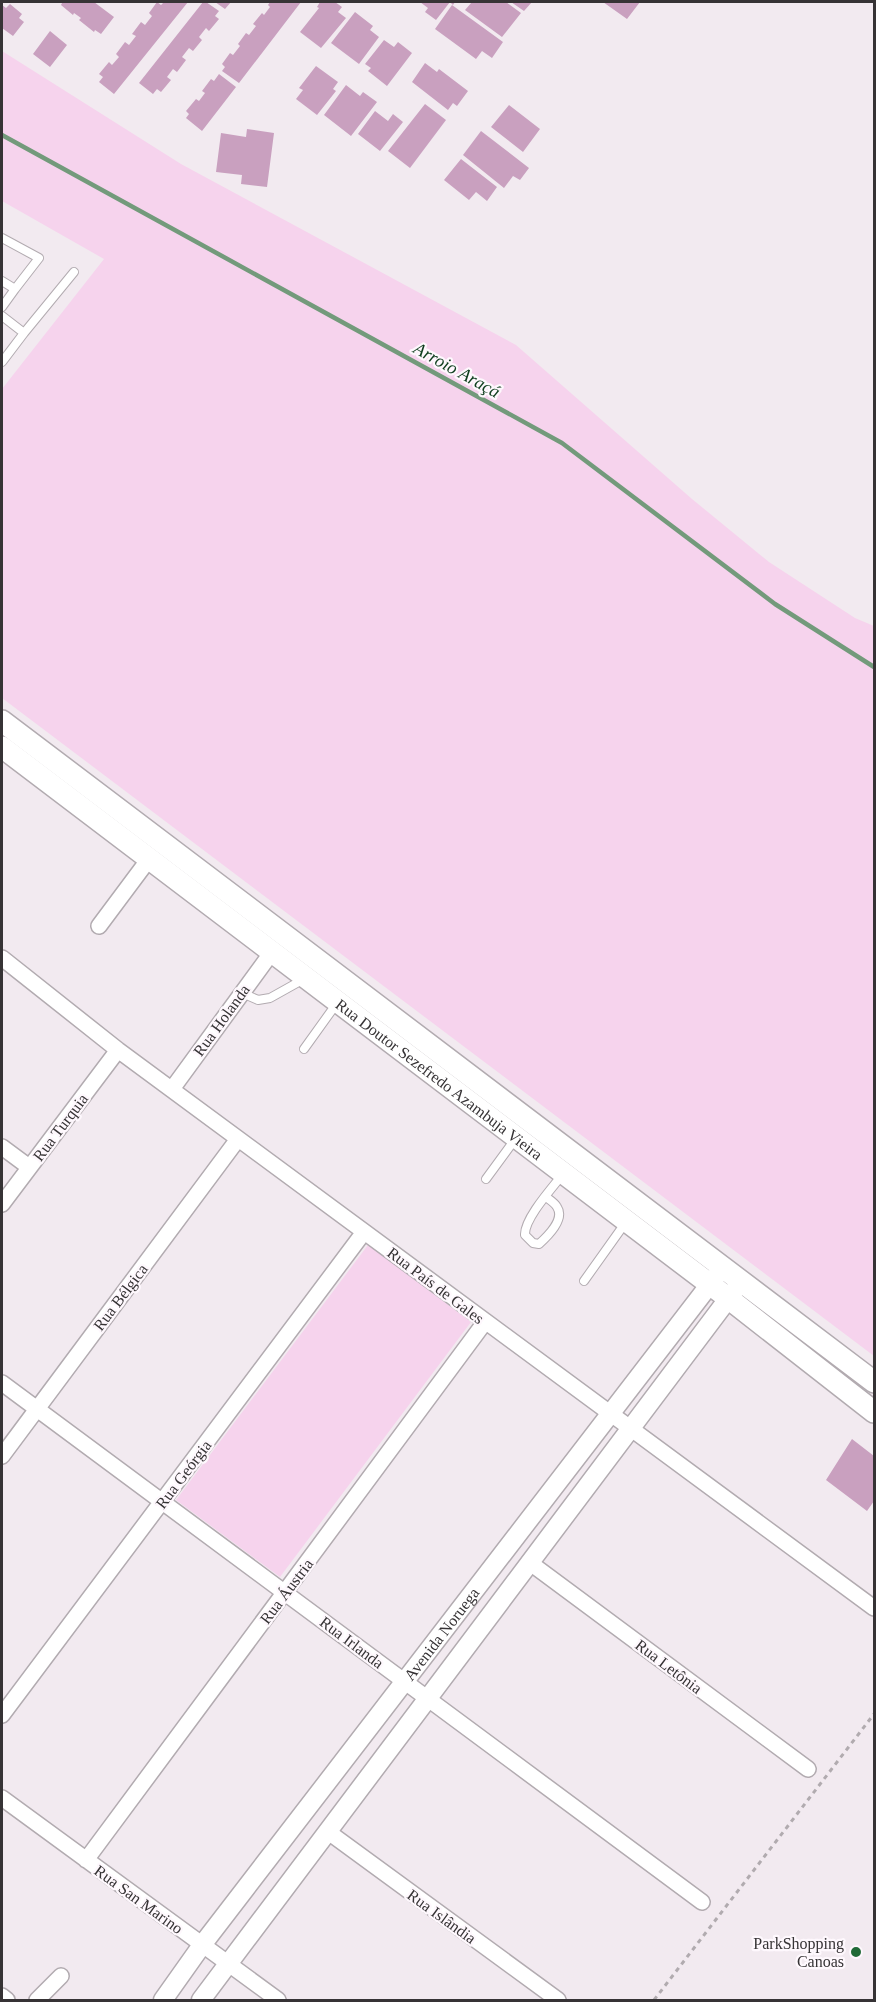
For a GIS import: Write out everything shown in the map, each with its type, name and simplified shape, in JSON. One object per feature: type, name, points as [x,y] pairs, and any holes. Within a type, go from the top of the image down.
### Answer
[{"type":"main road","name":"Rua Doutor Sezefredo Azambuja Vieira","points":[[2,721],[716,1276],[874,1382]]},
{"type":"main road","name":"Rua Doutor Sezefredo Azambuja Vieira","points":[[2,747],[627,1221],[716,1276]]},
{"type":"main road","name":"Rua Doutor Sezefredo Azambuja Vieira","points":[[735,1290],[874,1412]]},
{"type":"street","points":[[99,926],[149,859]]},
{"type":"street","name":"Rua Holanda","points":[[172,1089],[272,952]]},
{"type":"street","name":"Rua País de Gales","points":[[2,958],[118,1050],[874,1608]]},
{"type":"street","name":"Rua Turquia","points":[[2,1204],[118,1050]]},
{"type":"street","name":"Rua Bélgica","points":[[2,1456],[238,1139]]},
{"type":"street","points":[[2,1147],[29,1167]]},
{"type":"street","name":"Rua Geórgia","points":[[2,1715],[364,1232]]},
{"type":"street","name":"Avenida Noruega","points":[[163,2001],[202,1945],[716,1276]]},
{"type":"street","name":"Avenida Noruega","points":[[201,2001],[735,1290]]},
{"type":"street","name":"Rua Áustria","points":[[86,1860],[485,1322]]},
{"type":"street","name":"Rua Irlanda","points":[[2,1383],[702,1902]]},
{"type":"street","name":"Rua Letônia","points":[[529,1562],[808,1769]]},
{"type":"street","name":"Rua San Marino","points":[[2,1798],[278,2001]]},
{"type":"street","name":"Rua Islândia","points":[[327,1831],[558,2001]]},
{"type":"street","points":[[37,2001],[61,1976]]},
{"type":"street","points":[[2,1996],[7,2001]]},
{"type":"lane","points":[[2,238],[39,258],[2,307]]},
{"type":"lane","points":[[2,362],[74,272]]},
{"type":"lane","points":[[2,281],[15,289]]},
{"type":"lane","points":[[2,315],[24,333]]},
{"type":"lane","points":[[240,993],[258,1000],[270,998],[307,978]]},
{"type":"lane","points":[[304,1049],[338,1002]]},
{"type":"lane","points":[[486,1179],[516,1137]]},
{"type":"lane","points":[[546,1197],[557,1205],[560,1213],[558,1220],[544,1239],[539,1244],[533,1243],[525,1235],[525,1228],[546,1197],[564,1173]]},
{"type":"lane","points":[[584,1281],[627,1221]]},
{"type":"path","points":[[654,2001],[874,1714]]},
{"type":"shaded area","points":[[2,51],[181,164],[516,345],[692,499],[769,562],[855,618],[874,626],[874,1356],[2,698],[2,389],[104,259],[2,201]]},
{"type":"shaded area","points":[[368,1245],[471,1322],[280,1577],[176,1500]]},
{"type":"building","points":[[60,2],[94,2],[114,17],[101,34],[95,30],[94,32],[79,20],[81,18],[74,13],[73,15]]},
{"type":"building","points":[[157,2],[161,5],[164,2],[188,2],[114,94],[99,82],[103,77],[99,74],[109,62],[112,65],[119,57],[116,54],[125,42],[129,45],[136,36],[132,34],[141,22],[145,25],[152,16],[149,13]]},
{"type":"building","points":[[203,2],[219,11],[215,16],[219,19],[209,31],[206,28],[199,37],[202,40],[193,51],[189,48],[182,57],[186,60],[177,72],[173,69],[167,77],[171,80],[161,92],[157,89],[153,94],[139,83]]},
{"type":"building","points":[[215,2],[231,2],[225,9]]},
{"type":"building","points":[[270,2],[301,2],[239,83],[222,71],[225,67],[222,64],[230,53],[233,55],[240,46],[238,44],[246,33],[249,35],[256,26],[253,24],[262,13],[264,15],[270,7],[268,5]]},
{"type":"building","points":[[320,2],[335,2],[342,7],[338,12],[346,18],[321,48],[300,32],[319,8],[317,7]]},
{"type":"building","points":[[420,2],[450,2],[436,20],[425,12],[428,8]]},
{"type":"building","points":[[472,2],[506,2],[521,13],[502,37],[465,10]]},
{"type":"building","points":[[511,2],[532,2],[524,11]]},
{"type":"building","points":[[603,2],[640,2],[627,19]]},
{"type":"building","points":[[10,4],[22,14],[19,18],[24,22],[13,36],[2,28],[2,5],[6,8]]},
{"type":"building","points":[[452,5],[503,42],[492,58],[482,51],[476,59],[435,29]]},
{"type":"building","points":[[355,12],[373,26],[370,30],[379,37],[359,64],[331,43]]},
{"type":"building","points":[[50,31],[67,45],[50,67],[33,54]]},
{"type":"building","points":[[384,40],[394,47],[398,42],[412,53],[387,86],[368,71],[371,68],[365,64]]},
{"type":"building","points":[[425,63],[437,72],[439,69],[468,91],[457,106],[453,103],[448,110],[412,82]]},
{"type":"building","points":[[316,66],[338,82],[333,89],[336,91],[317,115],[296,99],[303,90],[299,88]]},
{"type":"building","points":[[219,74],[236,87],[202,131],[186,118],[189,114],[186,111],[196,99],[199,101],[205,93],[202,91],[211,79],[214,81]]},
{"type":"building","points":[[346,85],[360,96],[363,92],[377,102],[351,136],[324,115]]},
{"type":"building","points":[[425,104],[446,120],[410,168],[388,151]]},
{"type":"building","points":[[509,105],[540,129],[523,152],[491,127]]},
{"type":"building","points":[[375,111],[388,121],[393,114],[403,122],[380,151],[358,134]]},
{"type":"building","points":[[247,129],[274,133],[267,187],[241,184],[242,175],[216,172],[221,133],[246,137]]},
{"type":"building","points":[[481,131],[529,168],[520,180],[513,176],[504,188],[463,155]]},
{"type":"building","points":[[461,159],[497,187],[487,201],[476,192],[469,200],[444,180]]},
{"type":"building","points":[[852,1439],[874,1456],[874,1501],[867,1511],[826,1480]]},
{"type":"waterway","name":"Arroio Araçá","points":[[2,135],[562,443],[775,604],[874,667]]},
{"type":"place","name":"ParkShopping Canoas","points":[[856,1952]]}]
